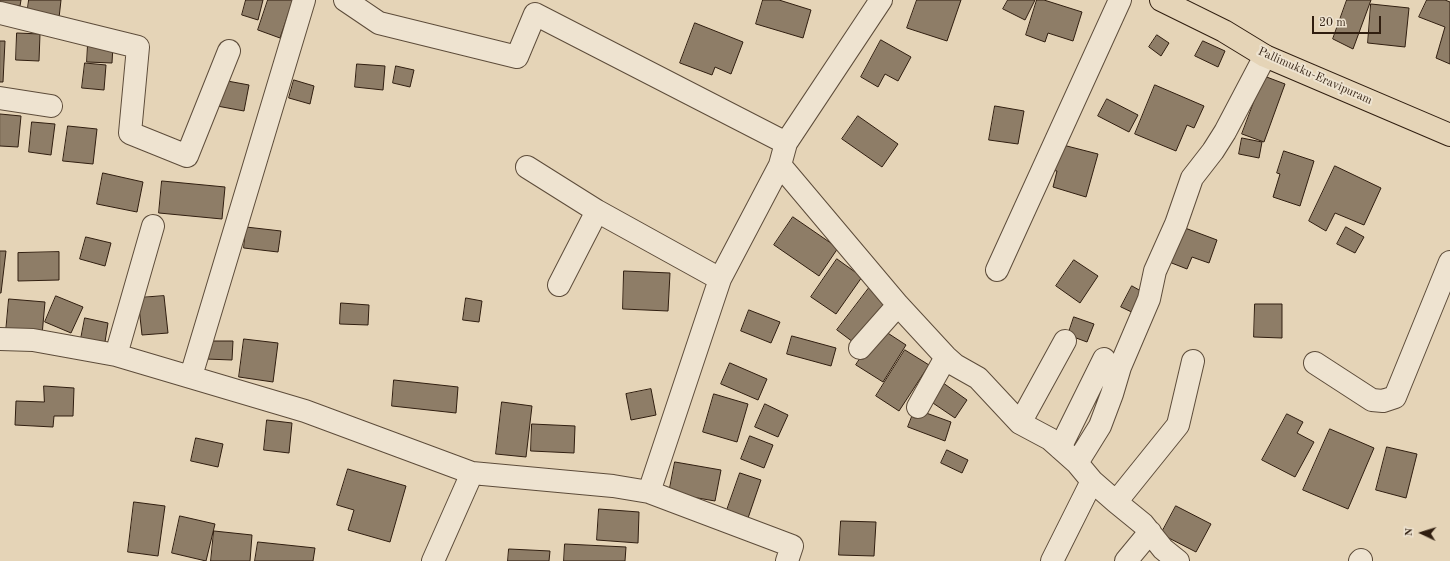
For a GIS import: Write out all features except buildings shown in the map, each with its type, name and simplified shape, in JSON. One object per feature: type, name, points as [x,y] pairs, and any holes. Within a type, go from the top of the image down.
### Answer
[{"type":"main road","name":"Pallimukku-Eravipuram","points":[[1161,0],[1224,31],[1265,56],[1450,135]]},
{"type":"street","points":[[191,376],[304,0]]},
{"type":"street","points":[[344,0],[379,23],[517,57],[535,14],[786,143]]},
{"type":"street","points":[[648,492],[720,279],[780,164],[786,143],[881,0]]},
{"type":"street","points":[[997,270],[1120,0]]},
{"type":"street","points":[[0,13],[138,48],[130,133],[187,156],[229,51]]},
{"type":"street","points":[[1077,463],[1100,426],[1120,367],[1149,299],[1155,271],[1176,224],[1192,178],[1213,151],[1225,132],[1265,56]]},
{"type":"street","points":[[0,98],[50,106]]},
{"type":"street","points":[[780,164],[898,305],[946,357],[978,378],[1020,423],[1050,439],[1077,463],[1092,481],[1143,524],[1163,549],[1178,561]]},
{"type":"street","points":[[527,167],[597,211],[720,279]]},
{"type":"street","points":[[559,285],[597,211]]},
{"type":"street","points":[[116,355],[152,226]]},
{"type":"street","points":[[1315,363],[1372,400],[1383,401],[1395,397],[1450,262]]},
{"type":"street","points":[[860,348],[898,305]]},
{"type":"street","points":[[0,339],[33,340],[116,355],[191,376],[305,411],[472,473],[613,486],[648,492],[792,546],[787,561]]},
{"type":"street","points":[[1020,423],[1065,341]]},
{"type":"street","points":[[918,407],[946,357]]},
{"type":"street","points":[[1060,448],[1104,359]]},
{"type":"street","points":[[1116,502],[1178,425],[1193,361]]},
{"type":"street","points":[[432,561],[472,473]]},
{"type":"street","points":[[1052,561],[1092,481]]},
{"type":"street","points":[[1126,561],[1150,532]]}]
